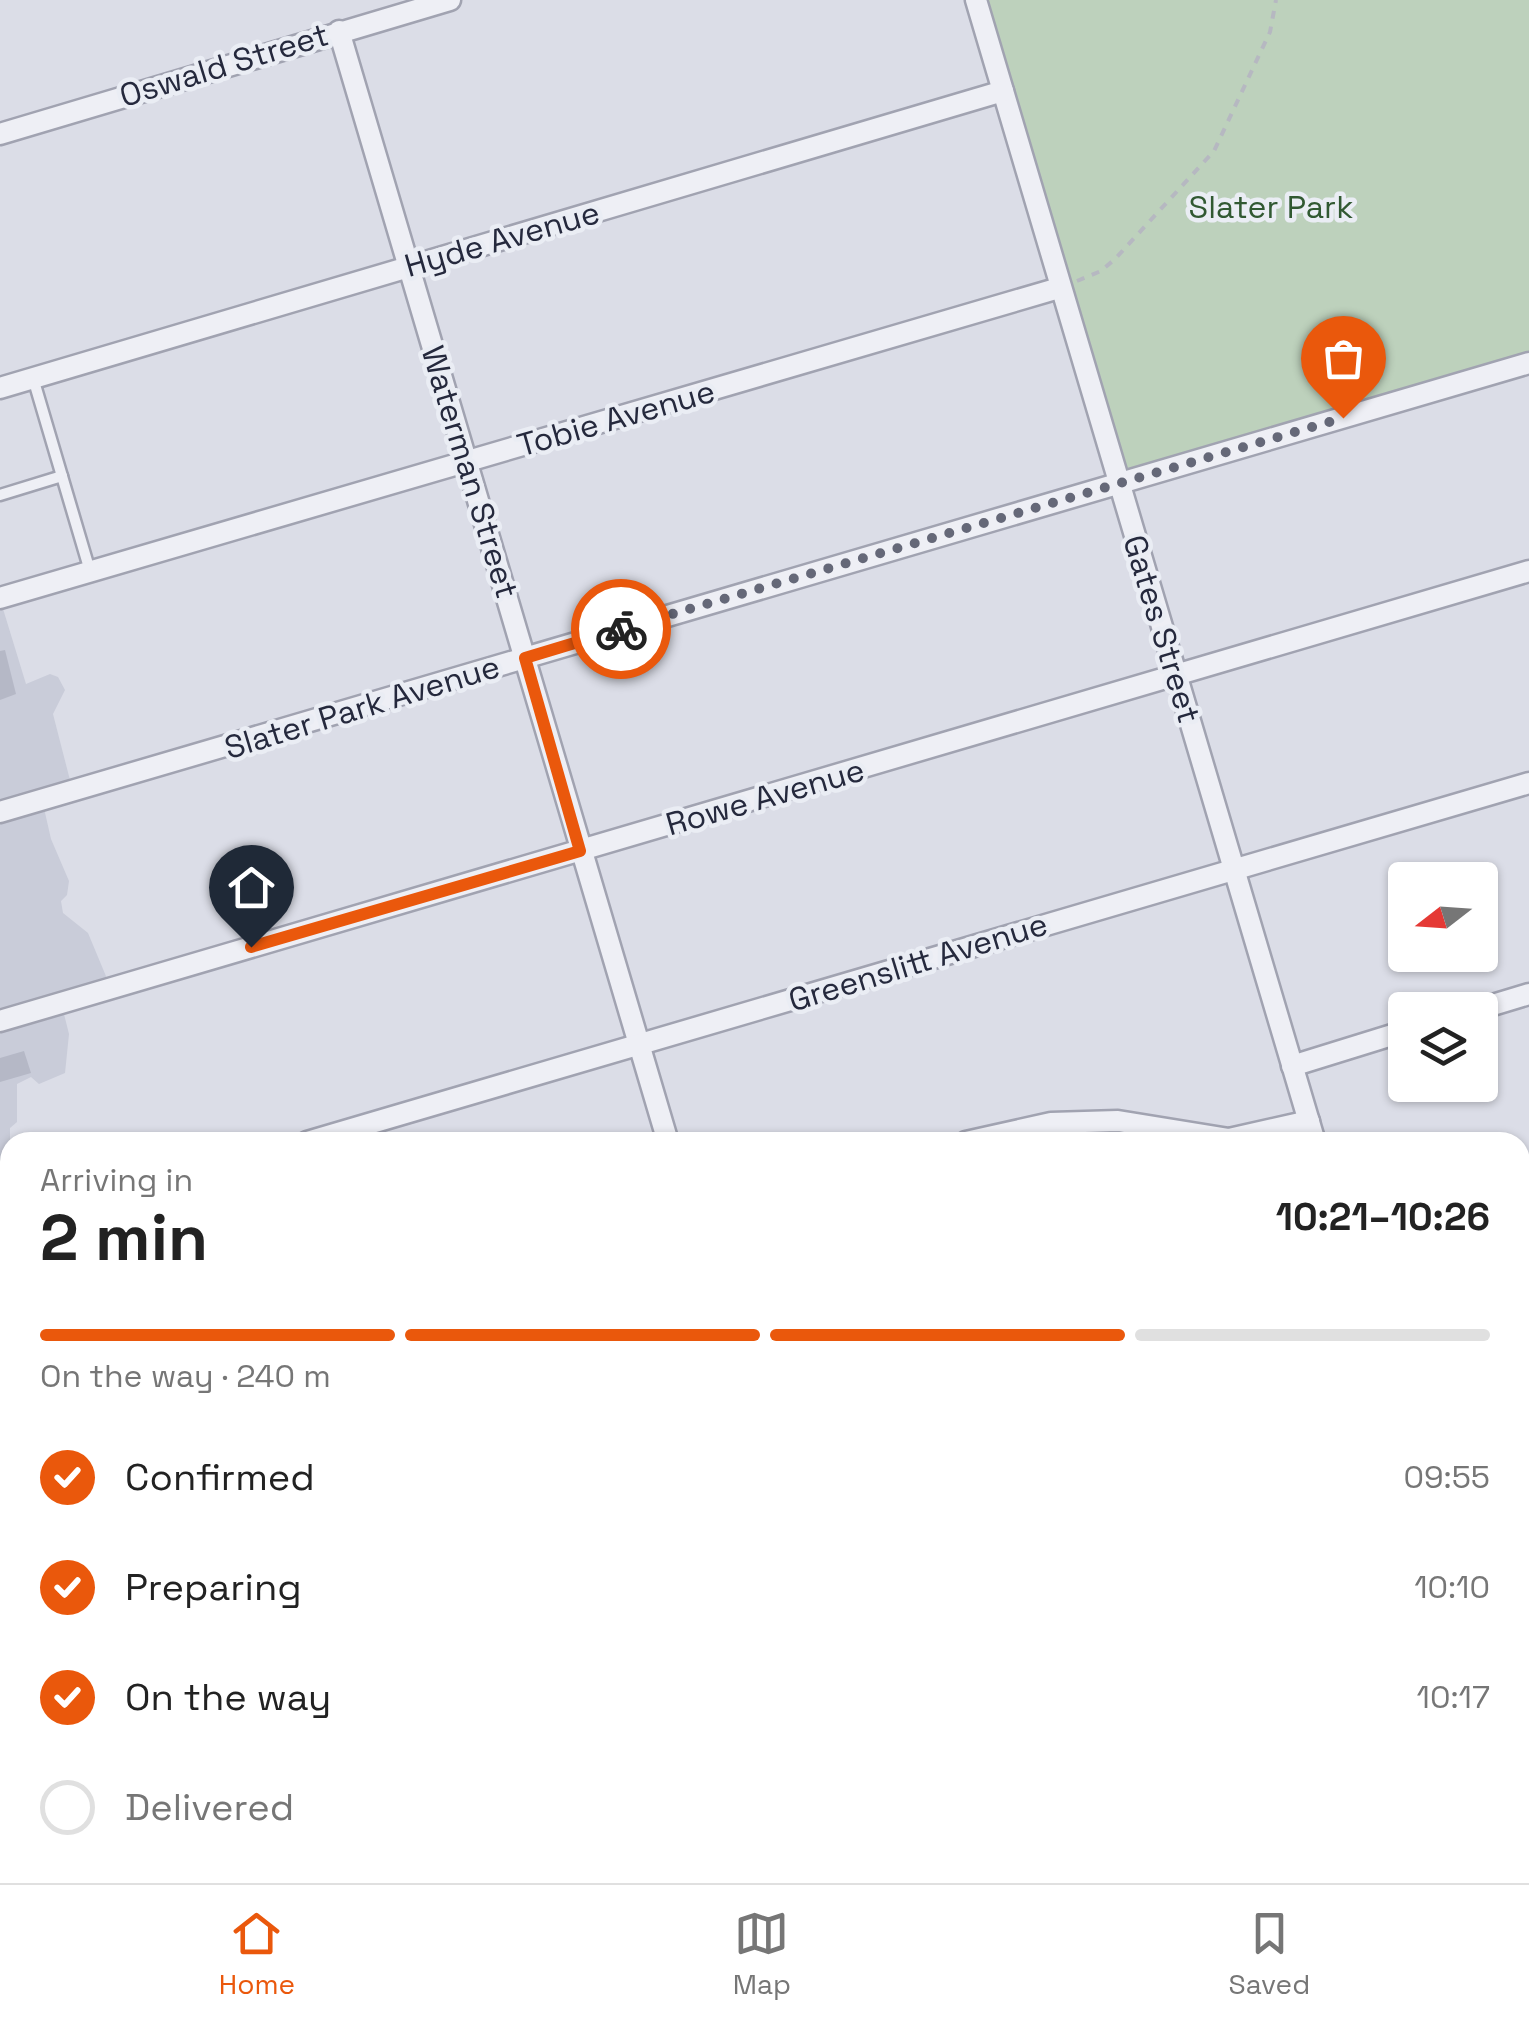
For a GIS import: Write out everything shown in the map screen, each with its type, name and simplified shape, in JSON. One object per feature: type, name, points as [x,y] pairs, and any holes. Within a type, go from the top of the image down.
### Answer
[{"type":"street","name":"Oswald Street","points":[[0,134],[450,0]]},
{"type":"street","name":"Gates Street","points":[[976,0],[1312,1132]]},
{"type":"street","name":"Waterman Street","points":[[340,31],[665,1132]]},
{"type":"street","name":"Hyde Avenue","points":[[0,388],[1003,91]]},
{"type":"street","name":"Tobie Avenue","points":[[0,598],[1059,288]]},
{"type":"street","name":"Slater Park Avenue","points":[[0,812],[1529,363]]},
{"type":"street","name":"Rowe Avenue","points":[[0,1020],[1529,572]]},
{"type":"street","name":"Greenslitt Avenue","points":[[341,1132],[1529,783]]},
{"type":"street","points":[[1498,1003],[1529,994]]},
{"type":"street","points":[[1292,1066],[1388,1037]]},
{"type":"street","points":[[1005,1132],[1080,1132],[1118,1121],[1186,1132]]},
{"type":"street","points":[[1260,1132],[1308,1121]]},
{"type":"lane","points":[[33,378],[90,572]]},
{"type":"lane","points":[[0,495],[62,476]]},
{"type":"path","points":[[1059,288],[1101,271],[1214,151],[1270,32],[1276,0]]},
{"type":"shaded area","points":[[0,599],[26,684],[50,674],[58,677],[65,690],[53,714],[71,784],[41,795],[51,839],[69,881],[67,895],[61,901],[63,913],[88,933],[108,981],[60,998],[69,1034],[65,1073],[39,1084],[31,1077],[17,1084],[17,1122],[10,1132],[0,1132]]},
{"type":"green space","name":"Slater Park","points":[[973,0],[1529,0],[1529,362],[1122,478]]},
{"type":"building","points":[[5,650],[16,694],[0,700],[0,651]]},
{"type":"building","points":[[24,1051],[31,1073],[0,1082],[0,1058]]},
{"type":"way so far","points":[[621,629],[1343,418]]},
{"type":"route","points":[[251,947],[580,851],[525,658],[621,629]]}]
